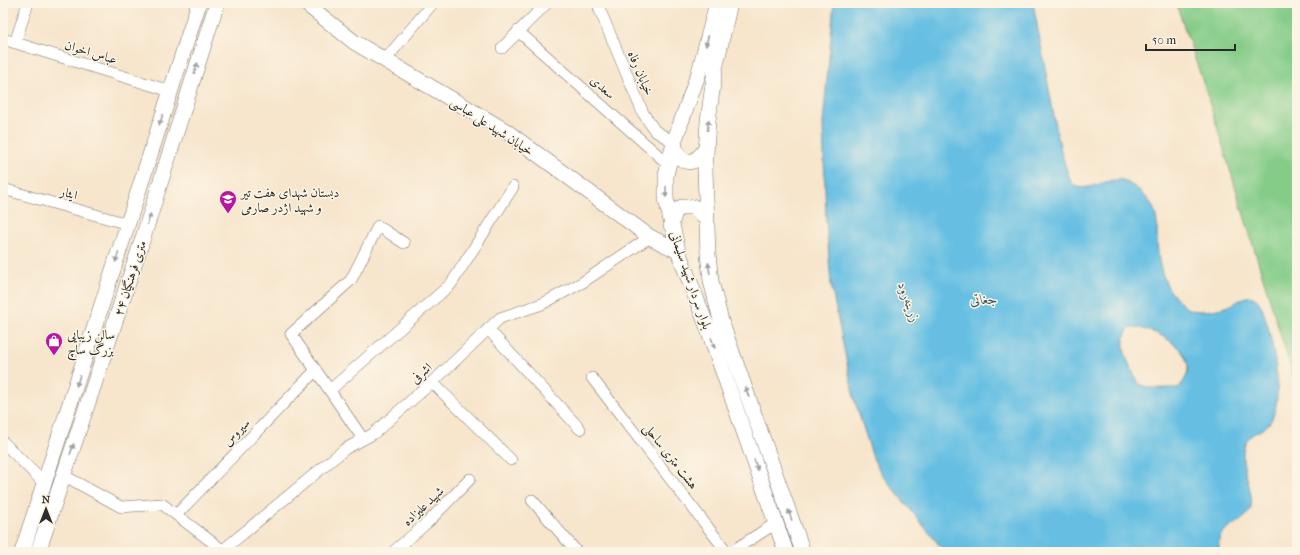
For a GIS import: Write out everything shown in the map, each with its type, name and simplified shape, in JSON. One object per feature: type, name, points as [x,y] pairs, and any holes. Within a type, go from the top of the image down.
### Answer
[{"type":"main road","name":"۲۴ متری فرهنگیان","points":[[22,552],[199,3]]},
{"type":"main road","name":"۲۴ متری فرهنگیان","points":[[38,552],[141,244],[217,3]]},
{"type":"main road","name":"بلوار سردار شهید سلیمانی","points":[[716,3],[699,72],[674,142],[668,165],[666,175],[666,199],[678,251],[707,326],[786,552]]},
{"type":"main road","name":"بلوار سردار شهید سلیمانی","points":[[730,3],[715,69],[706,148],[706,218],[711,281],[721,321],[802,552]]},
{"type":"main road","name":"خیابان شهید علی عباسی","points":[[312,5],[354,42],[506,131],[650,237],[678,251]]},
{"type":"main road","points":[[170,91],[188,97]]},
{"type":"main road","points":[[674,142],[678,156],[689,162],[697,160],[706,148]]},
{"type":"main road","points":[[671,225],[675,212],[682,207],[694,207],[706,218]]},
{"type":"street","points":[[15,43],[28,3]]},
{"type":"street","points":[[385,60],[434,3]]},
{"type":"street","points":[[502,48],[547,3]]},
{"type":"street","name":"خیابان رفاه","points":[[600,3],[599,8],[642,113],[655,131],[674,142]]},
{"type":"street","name":"سعدی","points":[[518,31],[668,165]]},
{"type":"street","name":"عباس اخوان","points":[[3,39],[170,91]]},
{"type":"street","points":[[330,390],[451,284],[513,188]]},
{"type":"street","name":"ایثار","points":[[3,189],[128,224]]},
{"type":"street","points":[[363,439],[291,334],[351,280],[378,226],[404,243]]},
{"type":"street","name":"اشرفی","points":[[224,551],[344,449],[373,434],[432,382],[500,318],[542,304],[583,282],[650,237]]},
{"type":"street","points":[[488,329],[580,429]]},
{"type":"street","name":"سیروس","points":[[176,514],[316,370]]},
{"type":"street","name":"هشت متری ساحلی","points":[[592,378],[727,552]]},
{"type":"street","points":[[432,382],[511,460]]},
{"type":"street","points":[[3,442],[45,484]]},
{"type":"street","points":[[64,475],[121,507],[162,504],[224,551]]},
{"type":"street","name":"شهید علیزاده","points":[[393,552],[428,522],[470,479]]},
{"type":"street","points":[[532,500],[577,552]]},
{"type":"street","points":[[731,552],[776,523]]},
{"type":"green space","points":[[1176,3],[1297,3],[1297,389],[1206,91]]},
{"type":"water","name":"جغاتی","points":[[834,3],[1033,3],[1059,142],[1071,182],[1082,188],[1109,181],[1122,180],[1141,192],[1148,199],[1153,207],[1156,218],[1158,256],[1164,279],[1172,293],[1188,309],[1207,311],[1217,309],[1231,305],[1246,297],[1254,298],[1258,301],[1262,308],[1270,334],[1276,366],[1277,397],[1275,411],[1267,426],[1250,437],[1244,447],[1243,461],[1251,498],[1250,510],[1246,516],[1229,527],[1220,536],[1220,552],[945,552],[882,475],[873,458],[854,398],[831,285],[826,220],[823,123]],"holes":[[[1131,327],[1143,329],[1167,339],[1177,347],[1184,356],[1188,366],[1186,377],[1178,388],[1148,388],[1139,384],[1128,363],[1124,340],[1126,333]]]},
{"type":"place","name":"دبستان شهدای هفت تیر و شهید اژدر صارمی","points":[[228,214]]},
{"type":"place","name":"سالن زیبایی بزرگ ساچ","points":[[54,356]]},
{"type":"water label","name":"زرینه‌رود","points":[[909,302]]}]
